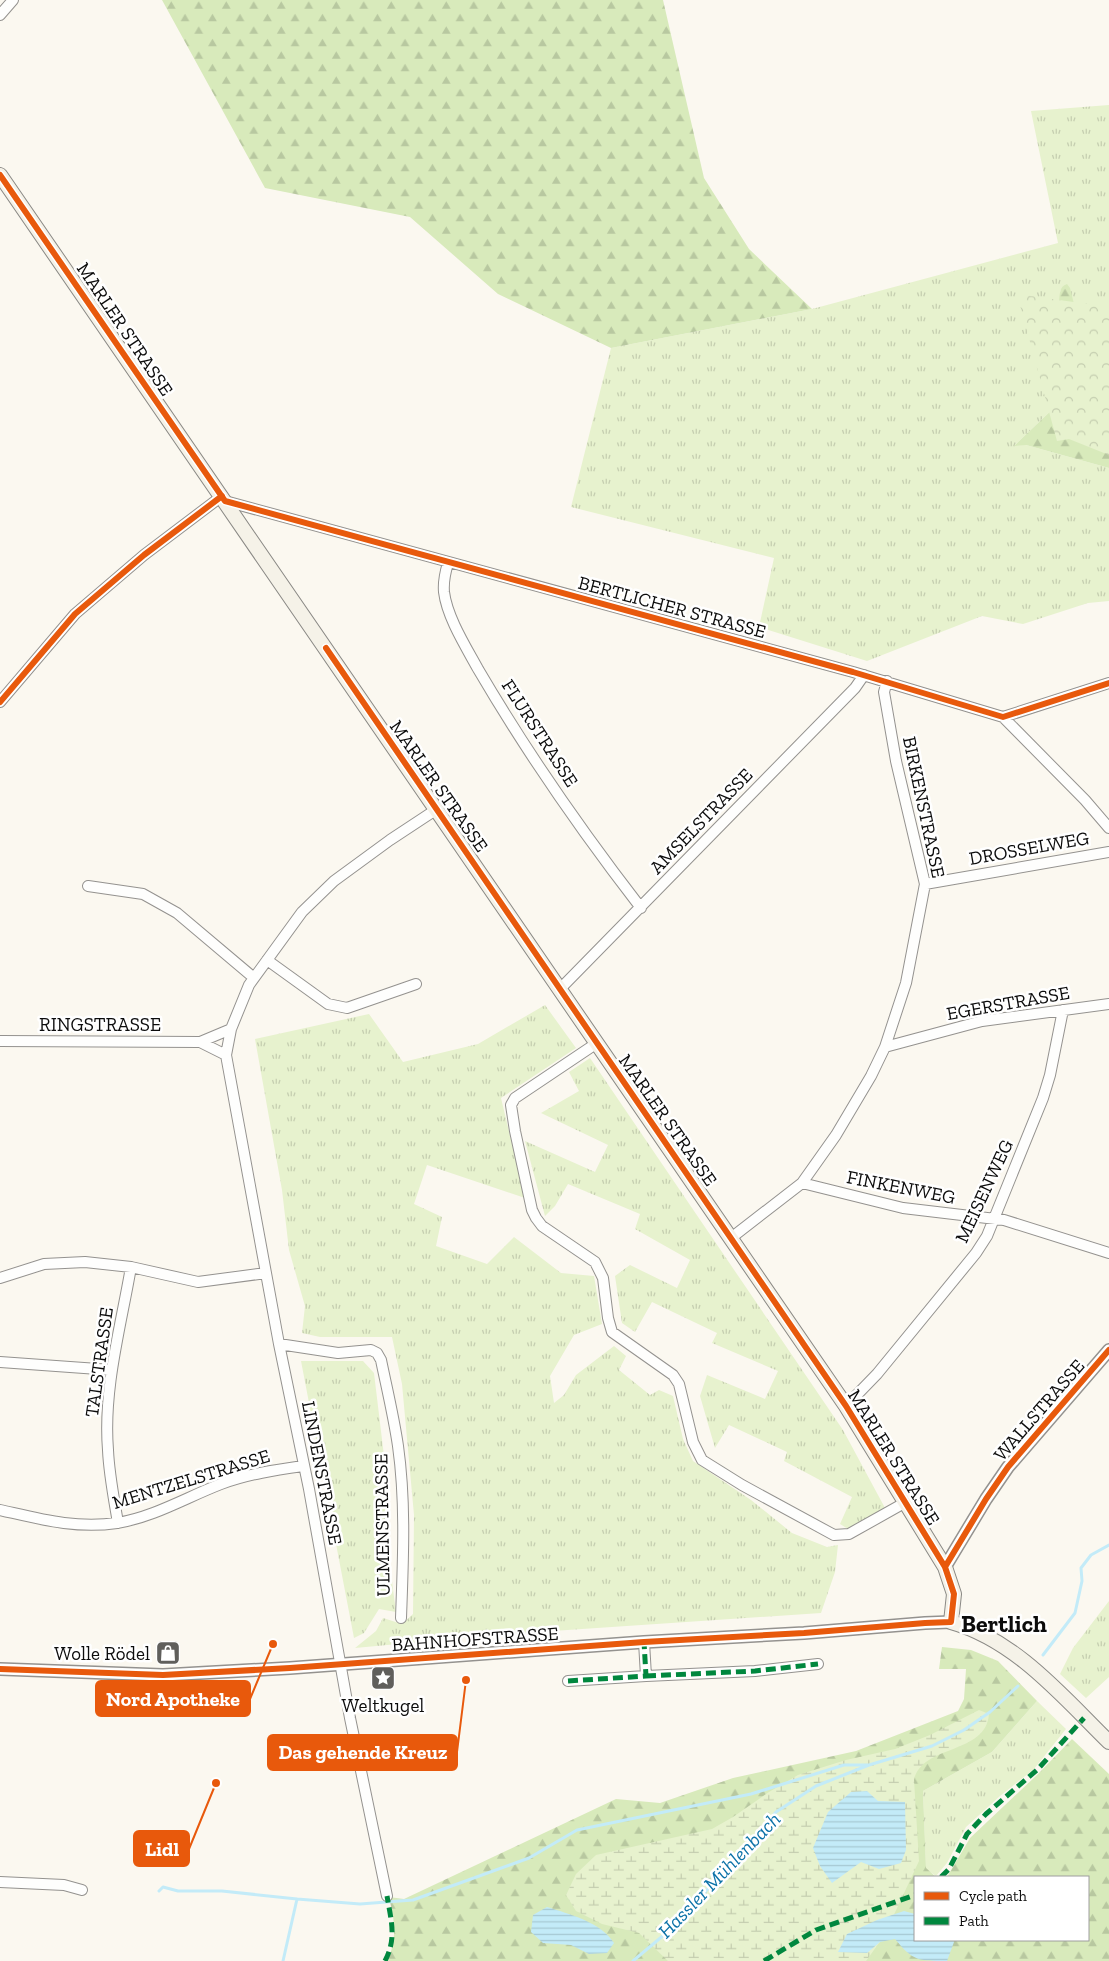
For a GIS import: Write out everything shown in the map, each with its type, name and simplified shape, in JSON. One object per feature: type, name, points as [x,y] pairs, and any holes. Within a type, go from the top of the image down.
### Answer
[{"type":"main road","name":"MARLER STRASSE","points":[[0,174],[846,1406],[945,1567],[954,1594],[952,1622]]},
{"type":"main road","points":[[952,1622],[977,1632],[1019,1658],[1109,1742]]},
{"type":"street","points":[[0,14],[13,0]]},
{"type":"street","points":[[0,702],[75,614],[144,555],[223,498]]},
{"type":"street","name":"BERTLICHER STRASSE","points":[[223,498],[448,563],[887,681],[1003,717]]},
{"type":"street","name":"FLURSTRASSE","points":[[448,563],[444,577],[444,593],[465,645],[511,723],[591,844],[641,908]]},
{"type":"street","name":"AMSELSTRASSE","points":[[560,989],[855,688],[864,675]]},
{"type":"street","name":"BIRKENSTRASSE","points":[[732,1238],[802,1183],[836,1135],[871,1076],[885,1047],[906,983],[925,884],[896,761],[884,692],[887,681]]},
{"type":"street","points":[[1109,683],[1003,717],[1109,828]]},
{"type":"street","name":"LINDENSTRASSE","points":[[387,1896],[340,1664],[304,1466],[278,1344],[226,1055],[230,1029],[249,986],[302,912],[334,880],[437,809]]},
{"type":"street","name":"DROSSELWEG","points":[[925,884],[1109,852]]},
{"type":"street","points":[[88,886],[143,894],[169,908],[254,978]]},
{"type":"street","points":[[267,960],[328,1004],[336,1007],[347,1008],[416,984]]},
{"type":"street","name":"EGERSTRASSE","points":[[885,1047],[982,1021],[1109,1004]]},
{"type":"street","name":"MEISENWEG","points":[[846,1406],[877,1374],[966,1265],[986,1236],[1043,1098],[1050,1075],[1063,1010]]},
{"type":"street","name":"RINGSTRASSE","points":[[0,1041],[200,1042],[230,1029]]},
{"type":"street","name":"RINGSTRASSE","points":[[200,1042],[226,1055]]},
{"type":"street","points":[[597,1043],[515,1098],[511,1105],[532,1210],[542,1226],[596,1262],[603,1278],[608,1318],[612,1332],[673,1376],[679,1384],[693,1442],[702,1460],[742,1486],[834,1535],[849,1534],[906,1502]]},
{"type":"street","name":"FINKENWEG","points":[[802,1183],[903,1208],[1004,1220],[1109,1253]]},
{"type":"street","points":[[0,1278],[44,1264],[85,1262],[131,1267],[198,1282],[266,1272]]},
{"type":"street","name":"TALSTRASSE","points":[[118,1523],[108,1449],[108,1411],[112,1370],[131,1267]]},
{"type":"street","name":"ULMENSTRASSE","points":[[278,1344],[338,1353],[371,1350],[377,1353],[381,1360],[398,1446],[402,1487],[404,1545],[401,1618]]},
{"type":"street","name":"WALLSTRASSE","points":[[945,1567],[986,1499],[1008,1467],[1109,1350]]},
{"type":"street","points":[[0,1362],[112,1370]]},
{"type":"street","name":"MENTZELSTRASSE","points":[[0,1510],[60,1524],[118,1523],[147,1515],[222,1484],[257,1472],[304,1466]]},
{"type":"street","name":"BAHNHOFSTRASSE","points":[[0,1669],[163,1675],[952,1622]]},
{"type":"street","points":[[644,1642],[646,1676]]},
{"type":"street","points":[[568,1681],[755,1671],[818,1664]]},
{"type":"street","points":[[0,1882],[64,1885],[82,1890]]},
{"type":"green space","points":[[162,0],[663,0],[704,178],[749,249],[812,309],[611,348],[498,294],[410,217],[265,188]]},
{"type":"green space","points":[[1109,105],[1109,347],[1060,290],[1059,403],[1015,445],[1026,445],[1109,468],[1109,601],[1088,603],[1023,624],[982,616],[867,661],[759,627],[774,558],[571,507],[611,348],[812,309],[1058,243],[1031,111]]},
{"type":"green space","points":[[1067,284],[1070,288],[1085,348],[1109,347],[1109,468],[1026,445],[1014,446],[1059,403],[1059,302],[1061,289]]},
{"type":"green space","points":[[1017,294],[1109,307],[1109,455],[1069,439],[1057,441]]},
{"type":"green space","points":[[545,1005],[576,1048],[501,1098],[525,1198],[427,1165],[414,1204],[442,1217],[436,1246],[487,1264],[514,1237],[561,1273],[594,1276],[602,1324],[574,1335],[550,1376],[554,1403],[564,1395],[576,1375],[614,1346],[626,1356],[619,1370],[650,1395],[659,1390],[673,1396],[683,1439],[693,1461],[751,1500],[792,1533],[827,1547],[838,1545],[835,1572],[821,1613],[495,1635],[355,1648],[376,1631],[383,1618],[402,1624],[413,1614],[414,1515],[402,1384],[392,1337],[320,1337],[302,1333],[305,1306],[289,1250],[282,1190],[255,1039],[369,1014],[403,1062],[478,1044]]},
{"type":"green space","points":[[590,1058],[843,1430],[885,1508],[848,1529],[840,1524],[852,1497],[784,1461],[787,1452],[729,1425],[715,1448],[700,1396],[707,1375],[765,1399],[778,1371],[712,1343],[717,1333],[652,1302],[635,1332],[622,1323],[615,1276],[630,1265],[677,1288],[690,1260],[635,1229],[640,1214],[568,1184],[555,1206],[545,1216],[525,1141],[595,1172],[608,1145],[541,1113],[579,1091],[569,1072]]},
{"type":"green space","points":[[301,1361],[363,1361],[374,1373],[387,1481],[387,1543],[396,1612],[379,1609],[364,1633],[354,1638]]},
{"type":"green space","points":[[1109,1601],[1109,1677],[1086,1698],[1060,1674],[1073,1648]]},
{"type":"green space","points":[[942,1647],[971,1650],[998,1661],[1037,1701],[992,1752],[923,1791],[926,1868],[935,1876],[914,1876],[914,1941],[1089,1941],[1089,1876],[948,1876],[970,1838],[1072,1739],[1109,1774],[1109,1961],[388,1961],[394,1937],[393,1914],[389,1897],[404,1899],[616,1799],[660,1803],[733,1778],[856,1751],[958,1711],[964,1699],[966,1669],[939,1669]]},
{"type":"green space","points":[[1037,1701],[1066,1729],[1034,1769],[1000,1796],[966,1827],[947,1863],[936,1876],[926,1869],[923,1791],[992,1752]]},
{"type":"green space","points":[[979,1710],[989,1714],[985,1727],[977,1737],[929,1760],[919,1769],[914,1780],[919,1861],[884,1936],[866,1961],[668,1961],[639,1933],[602,1924],[576,1911],[566,1895],[576,1874],[596,1855],[712,1829],[798,1775],[846,1760],[895,1749],[930,1735]]},
{"type":"water","points":[[867,1791],[878,1801],[905,1802],[906,1850],[901,1863],[879,1869],[861,1862],[832,1883],[820,1866],[813,1848],[828,1812],[851,1792]]},
{"type":"water","points":[[547,1907],[593,1924],[614,1943],[607,1953],[589,1954],[571,1945],[543,1943],[531,1932],[533,1915]]},
{"type":"water","points":[[904,1911],[914,1914],[914,1941],[954,1941],[947,1961],[929,1961],[912,1956],[895,1939],[880,1942],[867,1953],[838,1952],[847,1934],[877,1920]]},
{"type":"waterway","points":[[1043,1655],[1075,1613],[1082,1581],[1081,1568],[1091,1555],[1109,1545]]},
{"type":"waterway","name":"Hassler Mühlenbach","points":[[633,1961],[671,1929],[776,1812],[816,1786],[869,1765],[932,1746],[964,1730],[990,1712],[1018,1686]]},
{"type":"waterway","points":[[283,1961],[297,1899],[360,1904],[413,1900],[529,1858],[577,1830],[751,1794],[844,1765],[869,1765]]},
{"type":"waterway","points":[[159,1891],[163,1887],[178,1891],[222,1891],[297,1899]]},
{"type":"marked path","points":[[568,1681],[646,1676],[644,1642]]},
{"type":"marked path","points":[[646,1676],[755,1671],[818,1664]]},
{"type":"marked path","points":[[942,1876],[949,1869],[967,1834],[986,1814],[1038,1769],[1084,1718]]},
{"type":"marked path","points":[[764,1961],[816,1930],[914,1895]]},
{"type":"marked path","points":[[385,1961],[389,1953],[392,1937],[387,1896]]},
{"type":"cycle path","points":[[0,175],[225,501],[853,672],[1003,717],[1109,683]]},
{"type":"cycle path","points":[[0,702],[75,614],[144,555],[222,496]]},
{"type":"cycle path","points":[[0,1669],[163,1675],[290,1668],[951,1622],[954,1594],[945,1567],[846,1406],[326,648]]},
{"type":"cycle path","points":[[945,1567],[986,1499],[1008,1467],[1109,1350]]},
{"type":"place","name":"Nord Apotheke","points":[[273,1644]]},
{"type":"place","name":"Wolle Rödel","points":[[168,1653]]},
{"type":"place","name":"Weltkugel","points":[[383,1678]]},
{"type":"place","name":"Das gehende Kreuz","points":[[466,1680]]},
{"type":"place","name":"Lidl","points":[[216,1783]]},
{"type":"district","name":"Bertlich","points":[[1004,1623]]}]
